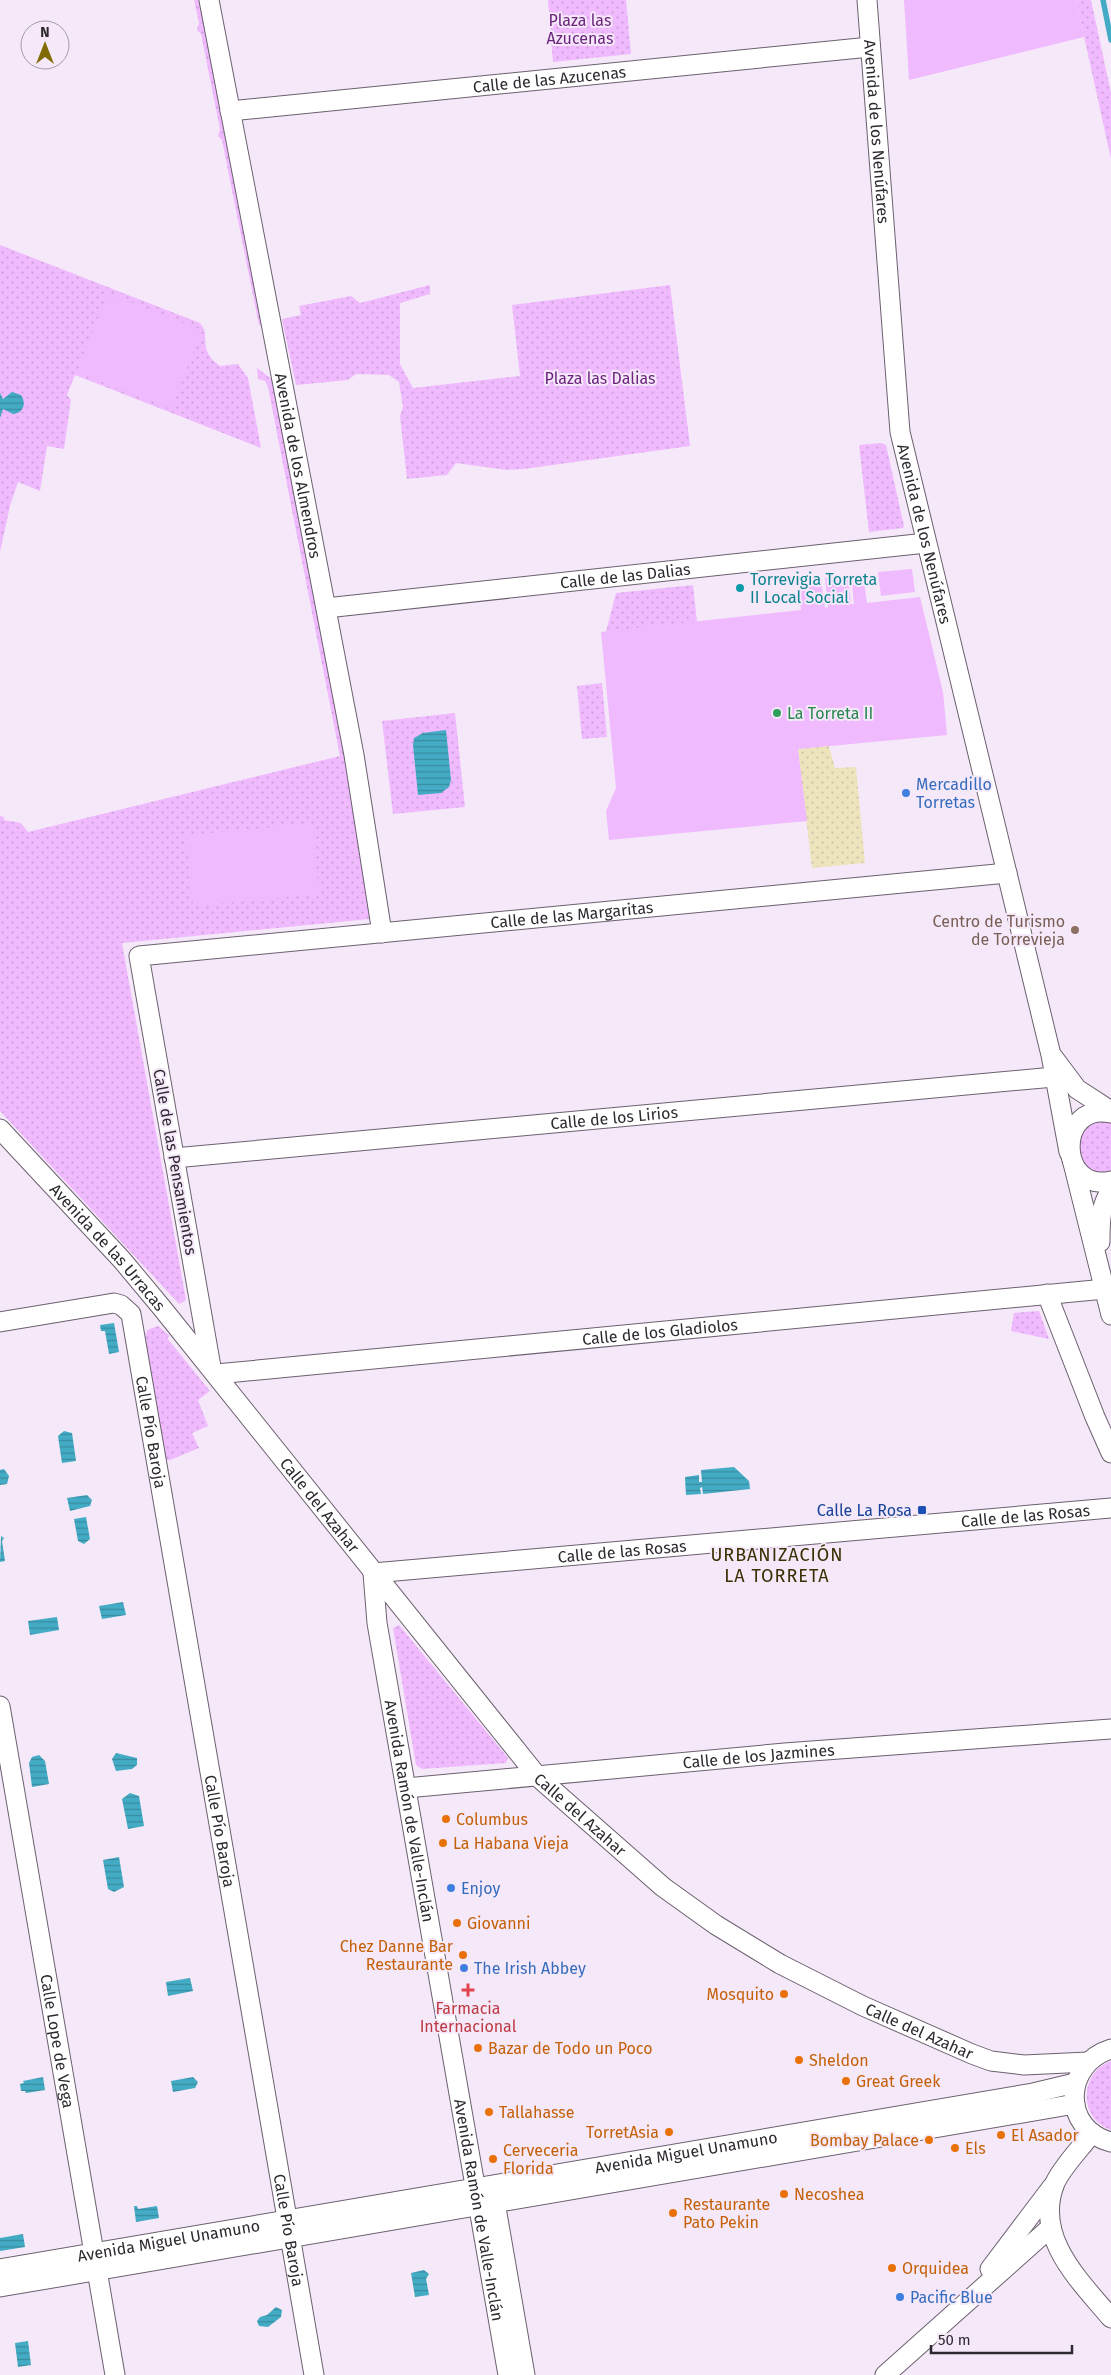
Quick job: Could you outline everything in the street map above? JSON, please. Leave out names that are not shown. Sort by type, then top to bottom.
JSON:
[{"type":"street","name":"Avenida de los Almendros","points":[[209,0],[354,755],[382,932]]},
{"type":"street","name":"Avenida de los Nenúfares","points":[[867,0],[900,432],[1052,1055],[1054,1077],[1071,1158],[1111,1315]]},
{"type":"street","name":"Calle de las Azucenas","points":[[230,111],[870,47]]},
{"type":"street","name":"Calle de las Dalias","points":[[326,608],[926,543]]},
{"type":"street","name":"Calle de las Margaritas","points":[[139,956],[1007,873]]},
{"type":"street","name":"Calle de las Pensamientos","points":[[139,956],[213,1371]]},
{"type":"street","name":"Avenida de los Nenúfares","points":[[1052,1055],[1077,1090],[1111,1112]]},
{"type":"street","name":"Calle de los Lirios","points":[[174,1158],[1054,1077]]},
{"type":"street","points":[[1111,1112],[1098,1112],[1087,1116],[1079,1122],[1072,1131],[1071,1158],[1079,1172],[1088,1178],[1097,1181],[1111,1181]]},
{"type":"street","name":"Avenida de las Urracas","points":[[0,1129],[122,1260],[213,1371]]},
{"type":"street","name":"Avenida de los Nenúfares","points":[[1098,1260],[1100,1216],[1103,1204],[1111,1190]]},
{"type":"street","name":"Calle de los Gladiolos","points":[[213,1371],[1105,1289]]},
{"type":"street","points":[[1047,1294],[1111,1453]]},
{"type":"street","points":[[0,1322],[114,1303],[127,1309],[132,1321],[162,1308]]},
{"type":"street","name":"Calle Pío Baroja","points":[[132,1321],[314,2375]]},
{"type":"street","name":"Calle del Azahar","points":[[213,1371],[538,1777],[640,1867],[688,1906],[746,1944],[819,1985],[914,2029],[991,2061],[1024,2065],[1088,2062]]},
{"type":"street","name":"Calle de las Rosas","points":[[373,1573],[1111,1508]]},
{"type":"street","name":"Avenida Ramón de Valle-Inclán","points":[[373,1573],[374,1606],[406,1788],[483,2198],[508,2375]]},
{"type":"street","name":"Calle Lope de Vega","points":[[0,1706],[115,2375]]},
{"type":"street","name":"Calle de los Jazmines","points":[[406,1788],[804,1752],[1111,1729]]},
{"type":"street","points":[[1111,2048],[1098,2054],[1088,2062],[1076,2083],[1074,2104],[1084,2125],[1092,2133],[1111,2142]]},
{"type":"street","name":"Avenida Miguel Unamuno","points":[[0,2287],[95,2262],[483,2198],[1033,2093],[1076,2083]]},
{"type":"street","points":[[483,2198],[1074,2104]]},
{"type":"street","points":[[943,2322],[986,2274],[1092,2133]]},
{"type":"street","points":[[1055,2182],[1051,2201],[1051,2227],[1055,2244],[1065,2262],[1111,2318]]},
{"type":"street","name":"Avenida Ramón de Valle-Inclán","points":[[483,2198],[525,2375]]},
{"type":"street","points":[[885,2375],[1051,2227]]},
{"type":"street","name":"Avenida Miguel Unamuno","points":[[0,2269],[95,2262]]},
{"type":"green space","points":[[194,0],[199,0],[263,327],[259,325],[222,140],[218,136],[220,129],[201,34],[197,30],[199,23]]},
{"type":"green space","name":"Plaza las Azucenas","points":[[548,0],[626,0],[631,54],[553,62]]},
{"type":"green space","points":[[904,0],[1076,0],[1084,37],[909,80]]},
{"type":"green space","points":[[1076,0],[1091,0],[1111,93],[1111,159]]},
{"type":"green space","points":[[0,245],[200,323],[205,333],[208,354],[213,360],[220,366],[238,364],[248,378],[261,448],[75,375],[67,395],[71,400],[64,449],[47,446],[40,491],[18,482],[10,506],[0,552]]},
{"type":"green space","name":"Plaza las Dalias","points":[[430,285],[430,294],[400,303],[400,364],[413,388],[520,376],[512,305],[670,285],[690,446],[524,469],[506,470],[456,463],[447,475],[407,479],[400,416],[403,407],[399,382],[389,375],[356,374],[348,380],[296,385],[282,319],[301,315],[299,306],[351,296],[360,303]]},
{"type":"green space","points":[[108,293],[202,330],[171,409],[77,372]]},
{"type":"green space","points":[[257,368],[273,380],[348,764],[346,764],[370,919],[122,943],[186,1300],[179,1304],[0,1111],[0,816],[4,817],[4,820],[21,823],[28,832],[340,756],[268,387],[265,381],[258,379]]},
{"type":"green space","points":[[881,443],[886,445],[904,526],[903,528],[869,532],[859,445]]},
{"type":"green space","points":[[912,569],[915,592],[881,596],[878,572]]},
{"type":"green space","name":"La Torreta II","points":[[863,574],[867,603],[920,597],[943,692],[947,735],[798,749],[807,821],[609,840],[606,811],[616,788],[601,632],[801,610],[798,581],[821,579],[825,608],[828,607],[825,578],[848,576],[851,604],[854,604],[851,575]]},
{"type":"green space","points":[[693,585],[697,622],[606,632],[616,593]]},
{"type":"green space","points":[[602,683],[607,737],[582,739],[577,686]]},
{"type":"green space","points":[[455,713],[465,807],[393,814],[382,721]]},
{"type":"green space","points":[[313,824],[319,894],[193,906],[186,835]]},
{"type":"green space","points":[[1096,1120],[1111,1120],[1111,1174],[1097,1174],[1083,1166],[1076,1144],[1082,1129]]},
{"type":"green space","points":[[1039,1311],[1049,1339],[1011,1331],[1014,1313]]},
{"type":"green space","points":[[158,1326],[170,1336],[167,1338],[210,1391],[198,1400],[208,1426],[192,1433],[199,1448],[170,1460],[166,1460],[145,1339],[147,1330]]},
{"type":"green space","points":[[399,1625],[508,1758],[506,1763],[422,1769],[416,1765],[393,1628]]},
{"type":"green space","points":[[1111,2061],[1111,2130],[1100,2124],[1093,2116],[1088,2106],[1087,2096],[1088,2085],[1093,2075],[1100,2067]]},
{"type":"sand","points":[[829,746],[835,768],[856,767],[865,863],[812,868],[798,749]]},
{"type":"water","points":[[12,392],[21,395],[23,398],[24,405],[22,410],[13,414],[3,409],[0,418],[0,393],[3,399]]},
{"type":"water","points":[[446,730],[451,780],[449,787],[441,793],[418,795],[414,738],[423,733]]},
{"type":"water","points":[[114,1323],[119,1352],[109,1354],[105,1331],[101,1331],[100,1325]]},
{"type":"water","points":[[64,1431],[72,1433],[76,1461],[62,1463],[58,1436]]},
{"type":"water","points":[[734,1467],[749,1481],[750,1489],[703,1494],[702,1487],[700,1488],[701,1494],[686,1495],[685,1477],[699,1475],[699,1482],[702,1482],[701,1470]]},
{"type":"water","points":[[4,1469],[9,1476],[7,1484],[0,1485],[0,1470]]},
{"type":"water","points":[[87,1495],[92,1500],[90,1506],[70,1511],[67,1498]]},
{"type":"water","points":[[86,1517],[90,1539],[84,1544],[78,1541],[74,1519]]},
{"type":"water","points":[[1,1536],[4,1538],[2,1541],[5,1561],[0,1562]]},
{"type":"water","points":[[123,1602],[126,1615],[102,1619],[99,1606]]},
{"type":"water","points":[[57,1617],[59,1630],[30,1635],[28,1621]]},
{"type":"water","points":[[116,1753],[137,1758],[137,1765],[132,1769],[116,1771],[112,1759]]},
{"type":"water","points":[[39,1755],[45,1761],[49,1784],[32,1787],[29,1763],[32,1757]]},
{"type":"water","points":[[130,1793],[139,1796],[144,1826],[128,1829],[122,1799]]},
{"type":"water","points":[[119,1857],[124,1887],[114,1892],[108,1889],[103,1860]]},
{"type":"water","points":[[190,1978],[193,1991],[168,1996],[166,1982]]},
{"type":"water","points":[[43,2077],[45,2090],[26,2093],[21,2091],[20,2084],[24,2083],[23,2081]]},
{"type":"water","points":[[193,2077],[198,2082],[195,2088],[173,2092],[171,2081]]},
{"type":"water","points":[[134,2206],[137,2206],[138,2209],[157,2206],[159,2218],[136,2222]]},
{"type":"water","points":[[23,2234],[25,2247],[0,2251],[0,2238]]},
{"type":"water","points":[[424,2270],[429,2274],[426,2279],[429,2295],[415,2297],[411,2273]]},
{"type":"water","points":[[276,2307],[282,2310],[281,2317],[268,2327],[259,2326],[257,2321],[260,2317],[267,2315]]},
{"type":"water","points":[[28,2341],[31,2365],[18,2367],[15,2343]]},
{"type":"waterway","points":[[1103,0],[1111,40]]},
{"type":"place","name":"Torrevigia Torreta II Local Social","points":[[740,588]]},
{"type":"place","name":"La Torreta II","points":[[777,713]]},
{"type":"place","name":"Mercadillo Torretas","points":[[906,793]]},
{"type":"place","name":"Centro de Turismo de Torrevieja","points":[[1075,930]]},
{"type":"place","name":"Calle La Rosa","points":[[922,1510]]},
{"type":"place","name":"Columbus","points":[[446,1819]]},
{"type":"place","name":"La Habana Vieja","points":[[443,1843]]},
{"type":"place","name":"Enjoy","points":[[451,1888]]},
{"type":"place","name":"Giovanni","points":[[457,1923]]},
{"type":"place","name":"Chez Danne Bar Restaurante","points":[[463,1955]]},
{"type":"place","name":"The Irish Abbey","points":[[464,1968]]},
{"type":"place","name":"Farmacia Internacional","points":[[468,1990]]},
{"type":"place","name":"Mosquito","points":[[784,1994]]},
{"type":"place","name":"Bazar de Todo un Poco","points":[[478,2048]]},
{"type":"place","name":"Sheldon","points":[[799,2060]]},
{"type":"place","name":"Great Greek","points":[[846,2081]]},
{"type":"place","name":"Tallahasse","points":[[489,2112]]},
{"type":"place","name":"TorretAsia","points":[[669,2132]]},
{"type":"place","name":"El Asador","points":[[1001,2135]]},
{"type":"place","name":"Bombay Palace","points":[[929,2140]]},
{"type":"place","name":"Els","points":[[955,2148]]},
{"type":"place","name":"Cerveceria Florida","points":[[493,2159]]},
{"type":"place","name":"Necoshea","points":[[784,2194]]},
{"type":"place","name":"Restaurante Pato Pekin","points":[[673,2213]]},
{"type":"place","name":"Orquidea","points":[[892,2268]]},
{"type":"place","name":"Pacific Blue","points":[[900,2297]]},
{"type":"district","name":"URBANIZACIÓN LA TORRETA","points":[[777,1565]]}]
